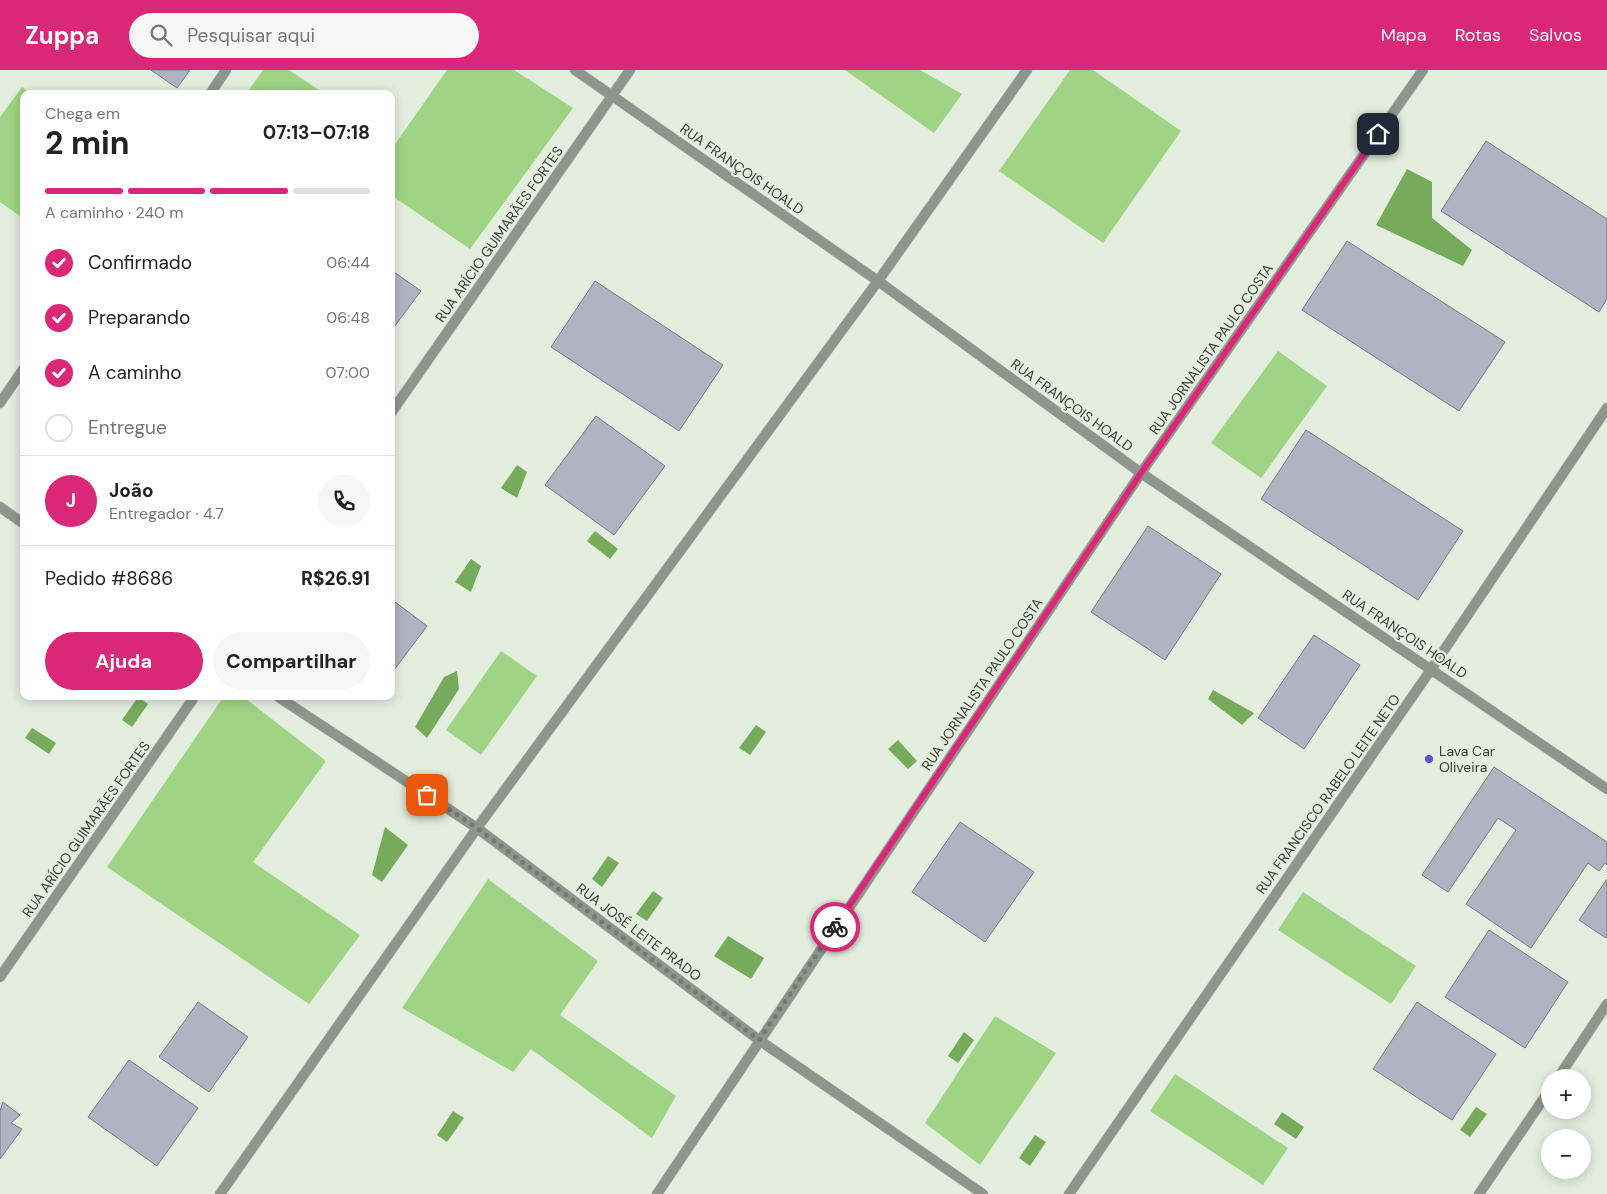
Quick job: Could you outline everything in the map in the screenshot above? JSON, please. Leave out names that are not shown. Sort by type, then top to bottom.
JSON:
[{"type":"street","points":[[213,90],[226,70]]},
{"type":"street","name":"RUA FRANÇOIS HOALD","points":[[575,70],[878,281],[1141,473],[1432,668],[1607,789]]},
{"type":"street","name":"RUA ARÍCIO GUIMARÃES FORTES","points":[[395,407],[630,70]]},
{"type":"street","points":[[220,1194],[477,828],[878,281],[1027,70]]},
{"type":"street","name":"RUA JORNALISTA PAULO COSTA","points":[[657,1194],[1141,473],[1423,70]]},
{"type":"street","points":[[0,403],[20,374]]},
{"type":"street","name":"RUA FRANCISCO RABELO LEITE NETO","points":[[1069,1194],[1432,668],[1607,408]]},
{"type":"street","points":[[0,507],[20,521]]},
{"type":"street","name":"RUA ARÍCIO GUIMARÃES FORTES","points":[[0,977],[192,700]]},
{"type":"street","name":"RUA JOSÉ LEITE PRADO","points":[[282,700],[477,828],[759,1040],[983,1194]]},
{"type":"street","points":[[1564,1069],[1607,1004]]},
{"type":"street","points":[[1480,1194],[1541,1102]]},
{"type":"shaded area","points":[[263,70],[289,70],[319,90],[249,90]]},
{"type":"shaded area","points":[[447,70],[514,70],[573,108],[470,249],[395,198],[395,144]]},
{"type":"shaded area","points":[[845,70],[920,70],[962,94],[934,133]]},
{"type":"shaded area","points":[[1070,70],[1093,70],[1181,131],[1103,243],[999,171]]},
{"type":"shaded area","points":[[22,87],[26,90],[20,90],[20,216],[0,202],[0,117]]},
{"type":"shaded area","points":[[1407,169],[1432,182],[1432,218],[1472,250],[1463,266],[1376,225]]},
{"type":"shaded area","points":[[1278,351],[1327,386],[1261,478],[1211,443]]},
{"type":"shaded area","points":[[517,465],[527,472],[517,498],[501,488]]},
{"type":"shaded area","points":[[595,531],[618,549],[610,559],[587,541]]},
{"type":"shaded area","points":[[471,559],[481,566],[471,592],[455,582]]},
{"type":"shaded area","points":[[501,651],[537,676],[481,755],[446,730]]},
{"type":"shaded area","points":[[457,671],[459,689],[427,738],[415,727],[444,677]]},
{"type":"shaded area","points":[[1213,690],[1254,713],[1242,725],[1208,699]]},
{"type":"shaded area","points":[[136,700],[142,700],[148,704],[132,727],[122,720]]},
{"type":"shaded area","points":[[221,700],[247,700],[326,761],[253,862],[360,935],[309,1004],[107,867]]},
{"type":"shaded area","points":[[756,725],[766,732],[750,755],[739,748]]},
{"type":"shaded area","points":[[32,728],[56,743],[49,754],[25,738]]},
{"type":"shaded area","points":[[898,740],[917,761],[908,769],[888,749]]},
{"type":"shaded area","points":[[385,827],[408,845],[382,882],[372,875]]},
{"type":"shaded area","points":[[608,856],[619,863],[602,887],[592,879]]},
{"type":"shaded area","points":[[488,879],[598,961],[560,1015],[676,1096],[652,1138],[531,1049],[513,1072],[402,1008]]},
{"type":"shaded area","points":[[653,891],[663,898],[647,921],[636,914]]},
{"type":"shaded area","points":[[1303,892],[1416,966],[1391,1004],[1278,930]]},
{"type":"shaded area","points":[[728,936],[764,958],[751,979],[714,956]]},
{"type":"shaded area","points":[[995,1016],[1056,1053],[980,1165],[925,1123]]},
{"type":"shaded area","points":[[964,1032],[974,1040],[958,1063],[948,1056]]},
{"type":"shaded area","points":[[1175,1074],[1288,1148],[1263,1185],[1150,1111]]},
{"type":"shaded area","points":[[1476,1107],[1487,1114],[1470,1137],[1460,1130]]},
{"type":"shaded area","points":[[453,1111],[464,1118],[447,1142],[437,1135]]},
{"type":"shaded area","points":[[1282,1112],[1304,1127],[1296,1139],[1274,1124]]},
{"type":"shaded area","points":[[1035,1135],[1046,1142],[1030,1166],[1019,1158]]},
{"type":"building","points":[[151,70],[190,70],[177,88]]},
{"type":"building","points":[[1486,141],[1607,219],[1607,299],[1599,312],[1441,211]]},
{"type":"building","points":[[1347,241],[1505,342],[1459,411],[1302,310]]},
{"type":"building","points":[[395,273],[421,291],[395,326]]},
{"type":"building","points":[[595,281],[723,365],[679,431],[551,347]]},
{"type":"building","points":[[596,416],[665,466],[614,535],[545,485]]},
{"type":"building","points":[[1306,430],[1463,531],[1418,600],[1261,499]]},
{"type":"building","points":[[1148,526],[1221,574],[1165,660],[1091,612]]},
{"type":"building","points":[[395,602],[427,626],[395,669]]},
{"type":"building","points":[[1314,635],[1360,665],[1304,749],[1258,718]]},
{"type":"building","points":[[1494,767],[1607,842],[1607,865],[1605,863],[1599,871],[1588,863],[1531,948],[1466,904],[1516,830],[1498,818],[1448,892],[1422,875]]},
{"type":"building","points":[[960,822],[1034,872],[985,942],[912,892]]},
{"type":"building","points":[[1607,879],[1607,936],[1606,938],[1579,920]]},
{"type":"building","points":[[1489,930],[1568,982],[1525,1048],[1445,997]]},
{"type":"building","points":[[198,1002],[248,1037],[209,1092],[159,1057]]},
{"type":"building","points":[[1417,1002],[1496,1054],[1452,1120],[1373,1069]]},
{"type":"building","points":[[129,1060],[198,1108],[157,1166],[88,1117]]},
{"type":"building","points":[[3,1102],[20,1115],[11,1123],[22,1129],[0,1159],[0,1111]]},
{"type":"way so far","points":[[427,795],[477,828],[759,1040],[835,927]]},
{"type":"place","name":"Lava Car Oliveira","points":[[1429,759]]},
{"type":"route","points":[[835,927],[1141,473],[1378,134]]}]
